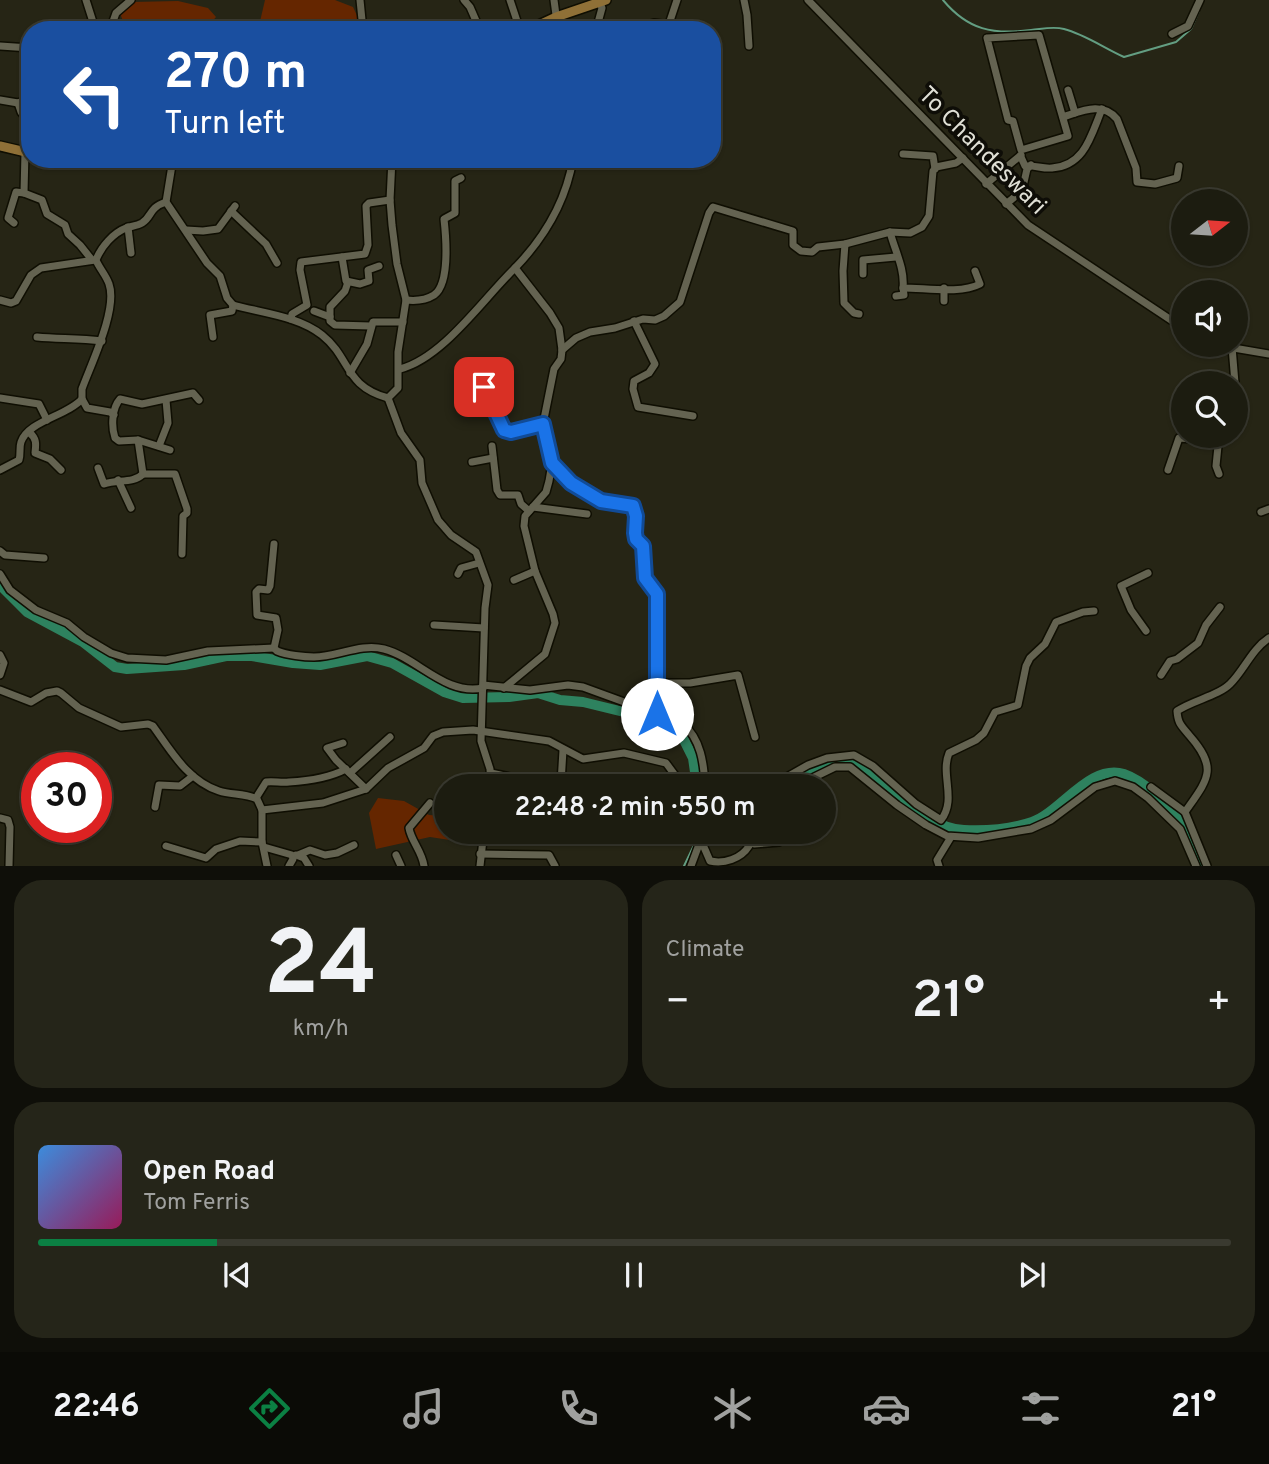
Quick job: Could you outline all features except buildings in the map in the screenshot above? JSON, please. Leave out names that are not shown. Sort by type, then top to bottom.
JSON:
[{"type":"main road","points":[[547,21],[602,1]]},
{"type":"main road","points":[[0,146],[21,151]]},
{"type":"street","points":[[86,0],[93,21]]},
{"type":"street","points":[[113,21],[116,13],[131,0]]},
{"type":"street","points":[[360,0],[362,21]]},
{"type":"street","points":[[464,0],[476,21]]},
{"type":"street","points":[[510,0],[517,21]]},
{"type":"street","points":[[554,0],[557,21]]},
{"type":"street","points":[[670,21],[677,0]]},
{"type":"street","points":[[744,0],[749,46]]},
{"type":"street","name":"To Chandeswari","points":[[808,0],[1028,225],[1171,320]]},
{"type":"street","points":[[1172,34],[1188,26],[1200,0]]},
{"type":"street","points":[[598,21],[602,1]]},
{"type":"street","points":[[986,184],[1021,154],[1068,135],[1039,35],[987,38],[1008,120],[1013,121],[1021,154],[1025,166],[1050,169],[1065,166],[1080,158],[1102,109]]},
{"type":"street","points":[[0,46],[21,47]]},
{"type":"street","points":[[1068,90],[1075,113]]},
{"type":"street","points":[[0,100],[21,102]]},
{"type":"street","points":[[18,103],[21,112]]},
{"type":"street","points":[[1063,117],[1096,107],[1111,112],[1117,119],[1136,168],[1137,182],[1155,184],[1177,178],[1179,166]]},
{"type":"street","points":[[562,350],[583,335],[643,318],[654,320],[664,316],[680,302],[713,207],[793,231],[793,245],[801,251],[812,252],[818,247],[845,244],[890,232],[910,233],[922,227],[929,216],[935,169],[933,156],[903,154]]},
{"type":"street","points":[[935,169],[963,158]]},
{"type":"street","points":[[1006,204],[1022,191],[1027,169],[1031,165]]},
{"type":"street","points":[[24,193],[26,168]]},
{"type":"street","points":[[172,168],[166,202],[207,263],[220,276],[233,305],[291,319],[322,335],[363,388],[388,398],[401,433],[420,460],[423,486],[438,520],[451,535],[475,549],[488,585],[480,731],[491,773],[496,774]]},
{"type":"street","points":[[388,398],[398,388],[398,362],[406,300],[397,264],[390,200],[392,168]]},
{"type":"street","points":[[400,369],[413,366],[424,359],[489,298],[515,268],[544,233],[570,179],[572,168]]},
{"type":"street","points":[[406,300],[428,298],[436,294],[440,287],[447,263],[444,219],[455,213],[455,181],[461,178]]},
{"type":"street","points":[[14,223],[8,218],[13,194],[24,193],[42,200],[47,214],[65,225],[68,234],[94,260],[111,287],[102,341],[82,389],[82,399],[87,408],[114,415]]},
{"type":"street","points":[[291,319],[292,314],[306,305],[299,266],[301,262],[366,254],[366,206],[369,202],[390,200]]},
{"type":"street","points":[[0,300],[11,303],[16,301],[31,275],[43,267],[94,260],[103,246],[115,235],[128,227],[141,224],[153,208],[166,202]]},
{"type":"street","points":[[186,230],[215,230],[233,208],[266,244],[277,263]]},
{"type":"street","points":[[128,227],[131,253]]},
{"type":"street","points":[[890,232],[901,263],[904,288],[904,295],[896,296]]},
{"type":"street","points":[[845,244],[844,303],[853,313],[859,314]]},
{"type":"street","points":[[342,257],[348,282],[345,291],[330,307],[330,317],[335,325],[371,326]]},
{"type":"street","points":[[863,274],[863,260],[897,257]]},
{"type":"street","points":[[348,282],[360,284],[369,281],[368,270],[379,266]]},
{"type":"street","points":[[504,688],[545,654],[555,623],[535,571],[524,526],[525,516],[545,492],[552,463],[543,424],[554,369],[561,359],[562,350],[559,328],[515,268]]},
{"type":"street","points":[[904,288],[965,289],[980,285],[975,271]]},
{"type":"street","points":[[944,288],[944,300]]},
{"type":"street","points":[[213,337],[210,315],[232,310],[233,305]]},
{"type":"street","points":[[314,311],[330,317]]},
{"type":"street","points":[[349,373],[367,344],[373,322],[403,321]]},
{"type":"street","points":[[634,321],[655,364],[649,373],[634,381],[633,389],[638,407],[694,416]]},
{"type":"street","points":[[37,337],[102,341]]},
{"type":"street","points":[[1248,350],[1269,354]]},
{"type":"street","points":[[468,390],[484,387],[507,432],[543,424]]},
{"type":"street","points":[[170,450],[138,440],[119,441],[115,438],[114,415],[117,402],[120,399],[142,404],[193,393],[200,400]]},
{"type":"street","points":[[0,398],[39,404],[47,420]]},
{"type":"street","points":[[1,468],[19,460],[21,441],[29,432],[41,422],[56,418],[82,399]]},
{"type":"street","points":[[159,446],[167,423],[166,400]]},
{"type":"street","points":[[29,432],[37,443],[35,453],[50,459],[61,470]]},
{"type":"street","points":[[138,440],[143,474]]},
{"type":"street","points":[[492,446],[497,490],[500,495],[518,495],[521,505],[531,509],[587,514]]},
{"type":"street","points":[[1168,470],[1176,448]]},
{"type":"street","points":[[1217,448],[1216,466],[1219,474]]},
{"type":"street","points":[[472,462],[493,458]]},
{"type":"street","points":[[552,463],[580,489],[601,501],[628,504],[635,510],[635,533],[636,539],[643,546],[645,578],[657,594],[657,714]]},
{"type":"street","points":[[98,468],[104,484],[137,479],[143,474],[175,474],[187,509],[183,516],[182,554]]},
{"type":"street","points":[[118,480],[131,508]]},
{"type":"street","points":[[274,544],[270,586],[268,590],[258,590],[255,608],[257,615],[276,618],[278,630],[275,648]]},
{"type":"street","points":[[0,551],[5,555],[44,558]]},
{"type":"street","points":[[458,574],[461,568],[479,563]]},
{"type":"street","points":[[514,580],[535,571]]},
{"type":"street","points":[[0,573],[10,590],[36,610],[67,623],[111,653],[127,658],[166,660],[208,651],[275,648],[281,653],[313,657],[354,649],[382,649],[399,655],[449,684],[474,690],[530,690],[568,685],[583,687],[682,723],[697,743],[704,774]]},
{"type":"street","points":[[1146,631],[1130,610],[1121,586],[1148,573]]},
{"type":"street","points":[[1161,675],[1170,661],[1177,659],[1198,643],[1206,625],[1220,607]]},
{"type":"street","points":[[938,825],[949,803],[945,778],[950,753],[984,733],[995,712],[1018,705],[1026,666],[1030,658],[1045,644],[1056,622],[1094,611]]},
{"type":"street","points":[[434,625],[484,628]]},
{"type":"street","points":[[1185,812],[1208,776],[1208,768],[1196,744],[1178,723],[1177,711],[1189,702],[1229,685],[1259,645],[1269,638]]},
{"type":"street","points":[[0,655],[4,663],[0,676]]},
{"type":"street","points":[[657,683],[691,683],[736,674],[755,737]]},
{"type":"street","points":[[0,690],[31,702],[46,693],[57,691],[79,708],[121,727],[148,724],[153,726],[192,776],[220,792],[256,798]]},
{"type":"street","points":[[262,810],[323,803],[366,789],[388,768],[424,748],[438,734],[452,731],[480,731],[549,741],[583,759],[624,753],[666,763],[674,774]]},
{"type":"street","points":[[256,798],[266,782],[285,783],[348,771],[390,737]]},
{"type":"street","points":[[343,743],[327,748],[366,789]]},
{"type":"street","points":[[562,774],[564,750]]},
{"type":"street","points":[[792,774],[827,758],[853,755],[873,766],[951,837],[978,838],[1031,830],[1051,820],[1095,787],[1115,781],[1133,787],[1148,798],[1180,830],[1195,866]]},
{"type":"street","points":[[821,774],[835,767],[850,767],[926,825],[938,825]]},
{"type":"street","points":[[155,807],[159,785],[180,786],[192,776]]},
{"type":"street","points":[[1151,787],[1185,812],[1207,866]]},
{"type":"street","points":[[256,798],[262,810],[263,845],[267,866]]},
{"type":"street","points":[[424,866],[422,855],[409,833],[409,828],[430,803]]},
{"type":"street","points":[[0,818],[8,820],[10,827],[9,866]]},
{"type":"street","points":[[939,866],[937,860],[951,837]]},
{"type":"street","points":[[166,846],[206,858],[219,847],[240,841],[295,855],[309,866]]},
{"type":"street","points":[[480,866],[482,844]]},
{"type":"street","points":[[691,866],[697,844]]},
{"type":"street","points":[[703,844],[710,861],[731,863],[746,851],[748,844]]},
{"type":"street","points":[[289,866],[295,855],[310,850],[325,855],[354,845]]},
{"type":"street","points":[[480,854],[548,855],[555,866]]},
{"type":"street","points":[[396,855],[401,866]]},
{"type":"shaded area","points":[[265,0],[335,0],[353,7],[360,21],[260,21]]},
{"type":"shaded area","points":[[178,1],[208,8],[216,17],[212,21],[123,21],[120,13],[132,2]]},
{"type":"shaded area","points":[[378,798],[404,801],[434,815],[434,838],[376,849],[369,813]]},
{"type":"waterway","points":[[943,0],[962,18],[982,28],[1005,32],[1060,28],[1079,34],[1124,57],[1176,42],[1191,29],[1199,11]]},
{"type":"waterway","points":[[0,585],[27,612],[83,642],[115,667],[127,669],[184,665],[226,656],[252,656],[320,665],[367,656],[392,663],[444,692],[463,698],[538,693],[672,726],[682,736],[693,758],[695,774]]},
{"type":"waterway","points":[[810,774],[828,765],[851,765],[882,781],[929,818],[964,830],[1007,828],[1032,822],[1043,817],[1099,775],[1111,772],[1124,774],[1147,787],[1176,815],[1187,832],[1201,866]]},
{"type":"waterway","points":[[684,866],[695,844]]},
{"type":"route","points":[[484,387],[504,430],[511,432],[543,424],[552,463],[571,483],[601,501],[633,506],[636,539],[643,546],[645,578],[657,594],[657,714]]}]
